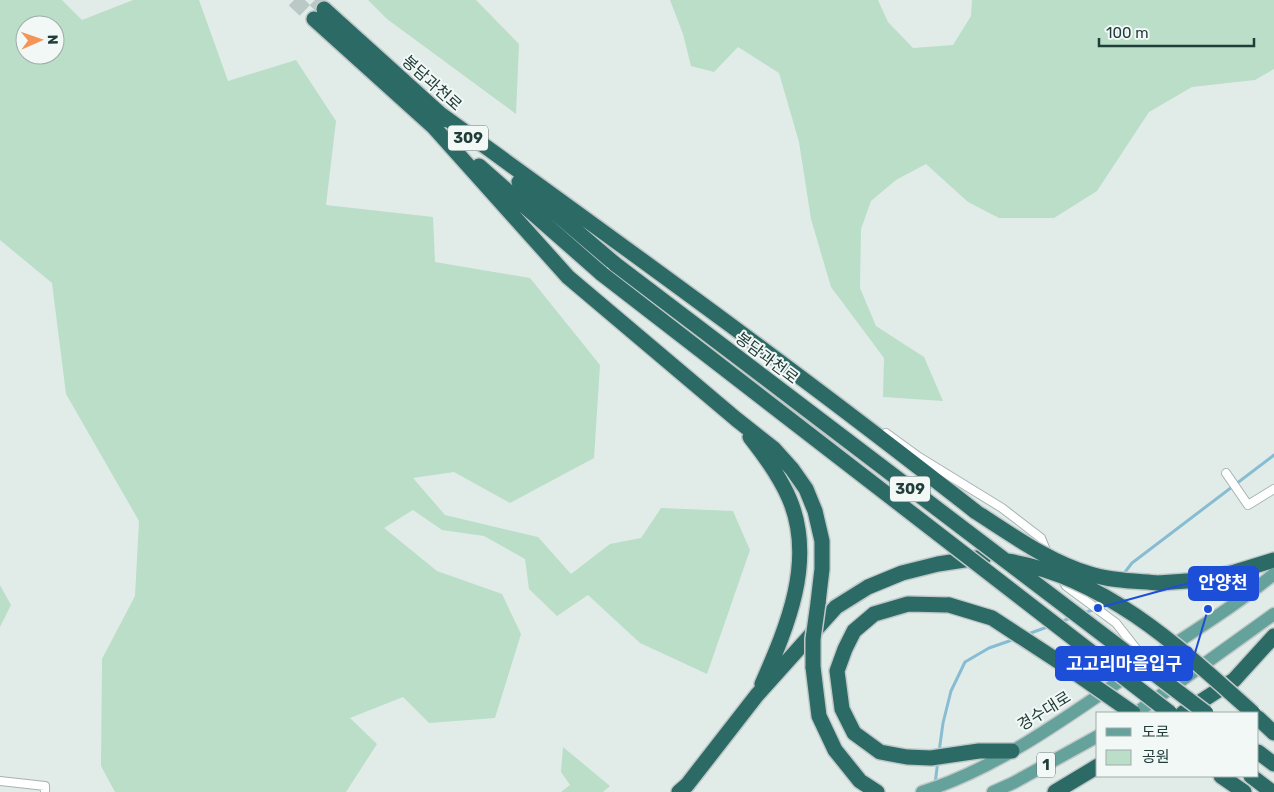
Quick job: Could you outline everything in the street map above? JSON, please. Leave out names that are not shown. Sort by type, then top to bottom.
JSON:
[{"type":"highway","name":"봉담과천로","points":[[319,14],[602,274],[1169,712]]},
{"type":"highway","name":"봉담과천로","points":[[435,119],[615,264],[1205,712]]},
{"type":"highway","points":[[435,119],[641,259],[861,423],[976,512],[1057,560],[1090,574],[1158,583],[1201,580],[1274,560]]},
{"type":"highway","points":[[435,119],[568,278],[774,449],[792,469],[806,489],[815,511],[822,541],[822,570],[813,638],[813,667],[819,716],[835,750],[860,781],[877,792]]},
{"type":"highway","points":[[736,419],[773,467],[790,499],[797,526],[800,552],[798,581],[792,610],[757,695]]},
{"type":"highway","points":[[679,792],[687,785],[757,695],[836,607],[868,587],[902,573],[938,564],[984,557],[1026,564],[1068,578],[1118,603],[1192,658],[1252,712]]},
{"type":"highway","points":[[1012,751],[979,751],[931,758],[907,757],[880,752],[854,733],[842,709],[837,671],[844,649],[854,631],[874,614],[908,604],[949,605],[992,618],[1133,712]]},
{"type":"highway","points":[[1185,712],[1234,680],[1274,636]]},
{"type":"highway","points":[[1259,753],[1274,764]]},
{"type":"highway","points":[[1055,792],[1096,767]]},
{"type":"highway","points":[[1222,777],[1244,792]]},
{"type":"highway","points":[[1252,777],[1272,792]]},
{"type":"main road","name":"경수대로","points":[[925,791],[952,782],[1012,751],[1248,596],[1274,574]]},
{"type":"main road","name":"1","points":[[1248,596],[1274,582]]},
{"type":"main road","points":[[1135,712],[1273,614]]},
{"type":"main road","name":"1","points":[[993,792],[1096,737]]},
{"type":"street","points":[[707,305],[750,332],[919,457],[1022,522],[1041,538],[1051,563],[1066,586],[1116,623],[1147,662]]},
{"type":"street","points":[[1226,473],[1248,505],[1274,489]]},
{"type":"street","points":[[0,781],[46,786],[45,792]]},
{"type":"green space","points":[[0,0],[62,0],[82,20],[133,0],[199,0],[228,81],[296,60],[336,121],[326,205],[433,217],[435,262],[530,278],[600,365],[594,458],[510,503],[454,472],[413,478],[445,515],[538,537],[571,574],[610,544],[641,538],[661,508],[733,511],[750,550],[707,674],[640,643],[588,595],[557,616],[529,589],[525,559],[484,536],[442,530],[413,510],[384,528],[437,571],[502,594],[521,634],[495,718],[429,723],[403,697],[350,718],[377,744],[346,792],[115,792],[101,766],[102,659],[135,596],[139,521],[66,394],[52,283],[0,240]]},
{"type":"green space","points":[[368,0],[476,0],[519,44],[516,114],[387,19]]},
{"type":"green space","points":[[670,0],[878,0],[888,22],[913,48],[953,45],[971,16],[972,0],[1274,0],[1274,69],[1255,80],[1192,87],[1149,112],[1097,191],[1054,218],[999,218],[968,202],[926,164],[896,180],[871,201],[861,229],[860,288],[876,326],[924,357],[943,401],[883,397],[884,358],[831,287],[811,219],[799,142],[779,73],[738,47],[714,72],[691,66],[683,34]]},
{"type":"green space","points":[[0,585],[11,605],[0,627]]},
{"type":"green space","points":[[563,747],[610,786],[603,792],[561,792],[570,785],[561,772]]},
{"type":"waterway","points":[[1122,576],[1132,563],[1274,455]]},
{"type":"waterway","points":[[1084,613],[1098,608],[1103,601]]},
{"type":"waterway","points":[[1060,622],[1073,617]]},
{"type":"waterway","points":[[1028,634],[1050,626]]},
{"type":"waterway","points":[[939,752],[943,723],[951,691],[965,662],[989,648],[1015,639]]},
{"type":"waterway","points":[[935,784],[938,760]]},
{"type":"tunnel","points":[[294,0],[314,19]]},
{"type":"tunnel","points":[[315,0],[324,9]]},
{"type":"place","name":"안양천","points":[[1098,608]]},
{"type":"place","name":"고고리마을입구","points":[[1208,609]]}]
